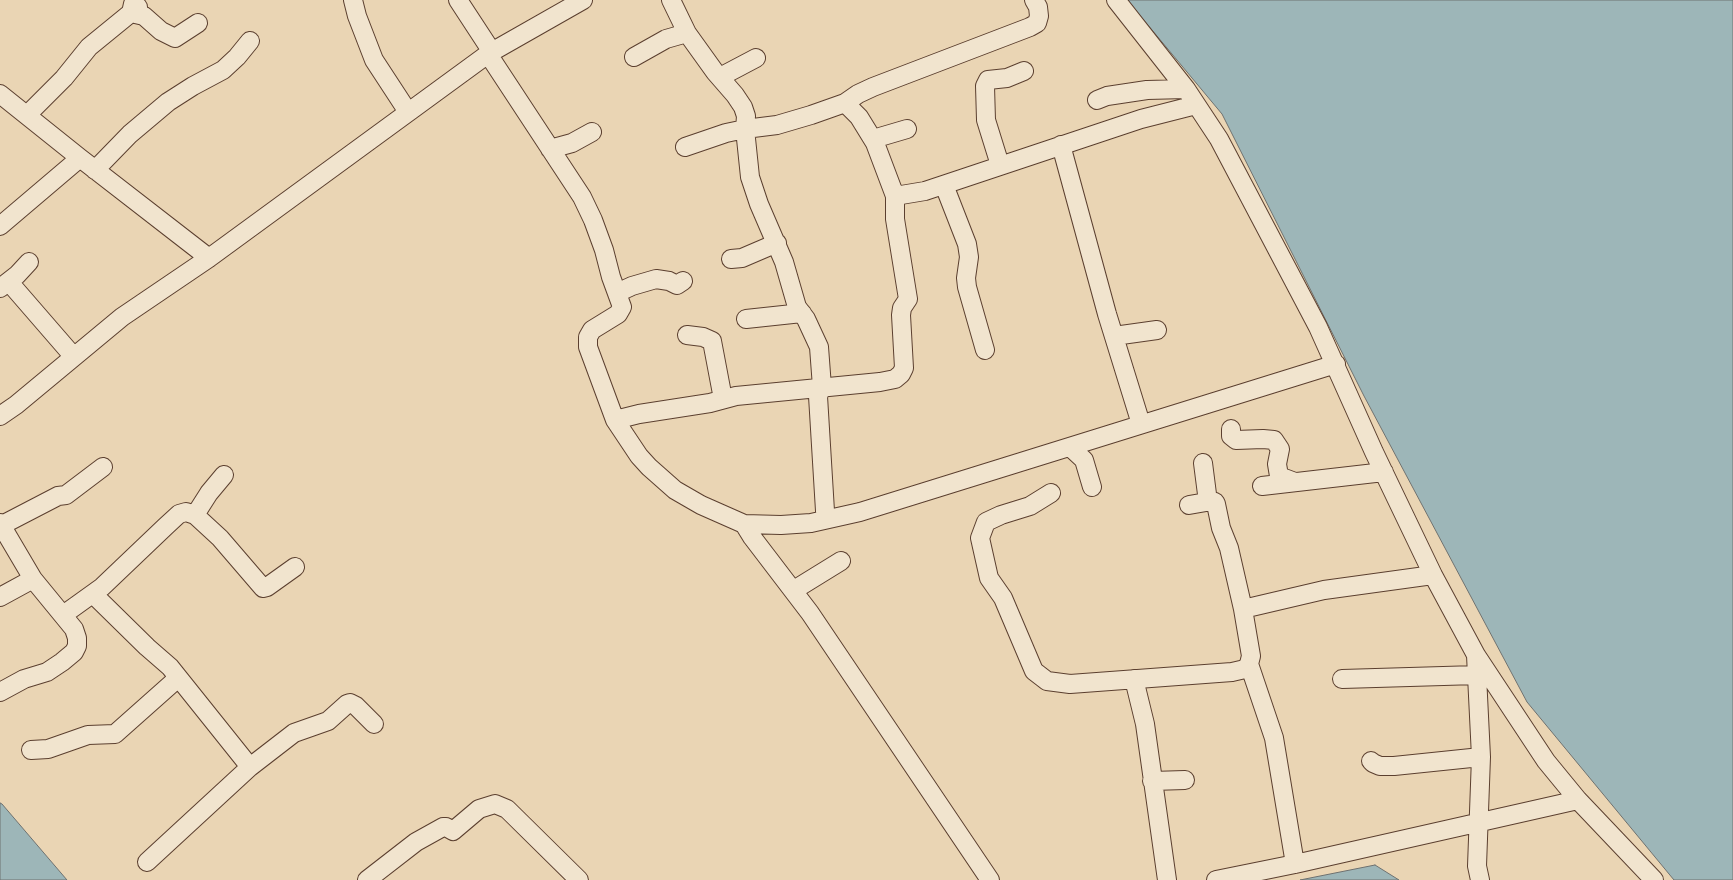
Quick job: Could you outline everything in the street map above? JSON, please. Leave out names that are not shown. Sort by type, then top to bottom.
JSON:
[{"type":"street","points":[[353,0],[357,16],[374,60],[408,112]]},
{"type":"street","points":[[458,0],[550,149],[582,197],[593,220],[622,307],[621,311],[612,319],[592,330],[588,337],[588,347],[615,420],[639,456],[654,472],[676,490],[701,505],[744,524],[781,526],[812,522],[860,512],[1336,364]]},
{"type":"street","points":[[0,416],[16,405],[122,317],[208,258],[490,53],[583,0]]},
{"type":"street","points":[[671,0],[687,33],[743,107],[746,116],[745,129],[752,186],[768,228],[787,269],[795,303],[808,322],[819,347],[822,387],[818,396],[824,497],[827,519]]},
{"type":"street","points":[[685,147],[726,133],[800,120],[844,103],[858,94],[874,87],[1030,27],[1037,23],[1039,16],[1038,7],[1034,0]]},
{"type":"street","points":[[1116,0],[1186,89],[1219,139],[1336,364],[1384,472],[1433,575],[1476,656],[1546,760],[1578,800],[1654,880]]},
{"type":"street","points":[[27,115],[64,78],[89,47],[134,7],[161,30],[175,38],[198,23]]},
{"type":"street","points":[[634,57],[666,39],[687,33]]},
{"type":"street","points":[[95,170],[130,134],[168,102],[227,67],[238,57],[250,41]]},
{"type":"street","points":[[720,76],[756,58]]},
{"type":"street","points":[[1000,165],[986,120],[985,86],[988,80],[1007,78],[1024,71]]},
{"type":"street","points":[[1097,100],[1107,96],[1147,90],[1186,89]]},
{"type":"street","points":[[0,94],[208,258]]},
{"type":"street","points":[[615,420],[639,414],[710,403],[736,396],[887,381],[894,379],[903,371],[901,315],[902,308],[908,299],[895,219],[895,196],[873,139],[859,118],[844,103]]},
{"type":"street","points":[[895,196],[925,191],[1141,119],[1196,105]]},
{"type":"street","points":[[873,139],[906,129]]},
{"type":"street","points":[[550,149],[572,143],[592,132]]},
{"type":"street","points":[[1061,145],[1114,336],[1141,424]]},
{"type":"street","points":[[0,226],[80,158]]},
{"type":"street","points":[[944,185],[967,244],[967,287],[985,350]]},
{"type":"street","points":[[731,259],[742,258],[776,243]]},
{"type":"street","points":[[29,262],[4,285],[74,357]]},
{"type":"street","points":[[617,293],[632,286],[656,280],[669,281],[677,285],[683,281]]},
{"type":"street","points":[[746,319],[802,313]]},
{"type":"street","points":[[1114,336],[1157,330]]},
{"type":"street","points":[[687,335],[702,337],[712,341],[723,399]]},
{"type":"street","points":[[1231,429],[1232,436],[1236,440],[1263,438],[1274,440],[1280,449],[1276,464],[1279,476],[1294,482]]},
{"type":"street","points":[[1070,447],[1084,460],[1092,488]]},
{"type":"street","points":[[1203,463],[1208,502]]},
{"type":"street","points":[[0,692],[24,680],[52,669],[74,652],[77,646],[77,636],[74,629],[7,550],[1,524],[58,496],[66,495],[103,467]]},
{"type":"street","points":[[1262,486],[1384,472]]},
{"type":"street","points":[[195,514],[209,493],[224,475]]},
{"type":"street","points":[[1051,493],[1030,506],[1001,515],[986,522],[980,538],[989,578],[1003,598],[1034,671],[1047,681],[1070,684],[1232,672],[1245,669],[1249,664],[1251,656],[1243,609],[1229,548],[1221,528],[1216,504],[1215,502],[1208,502],[1189,505]]},
{"type":"street","points":[[63,615],[93,594],[120,571],[154,536],[177,516],[186,512],[195,514],[220,538],[263,588],[267,588],[295,567]]},
{"type":"street","points":[[744,524],[752,537],[794,590],[990,880]]},
{"type":"street","points":[[794,590],[841,561]]},
{"type":"street","points":[[1243,609],[1324,590],[1433,575]]},
{"type":"street","points":[[0,597],[33,579]]},
{"type":"street","points":[[93,594],[147,647],[167,664],[250,767]]},
{"type":"street","points":[[1476,656],[1481,757],[1477,866],[1480,880]]},
{"type":"street","points":[[1249,664],[1274,738],[1295,864]]},
{"type":"street","points":[[1342,679],[1477,675]]},
{"type":"street","points":[[31,750],[48,749],[88,735],[115,734],[178,678]]},
{"type":"street","points":[[1134,679],[1145,724],[1167,880]]},
{"type":"street","points":[[147,862],[250,767],[294,734],[328,721],[347,704],[356,706],[374,724]]},
{"type":"street","points":[[1371,760],[1373,763],[1380,766],[1394,766],[1481,757]]},
{"type":"street","points":[[1152,781],[1185,780]]},
{"type":"street","points":[[1216,880],[1295,864],[1578,800]]},
{"type":"street","points":[[367,880],[416,842],[442,827],[446,827],[453,831],[479,809],[495,804],[507,809],[579,880]]},
{"type":"water","points":[[1127,0],[1733,0],[1733,880],[1674,880],[1527,702],[1364,396],[1222,114]]},
{"type":"water","points":[[0,803],[2,804],[67,880],[0,880]]},
{"type":"water","points":[[1375,865],[1399,880],[1300,880]]}]
